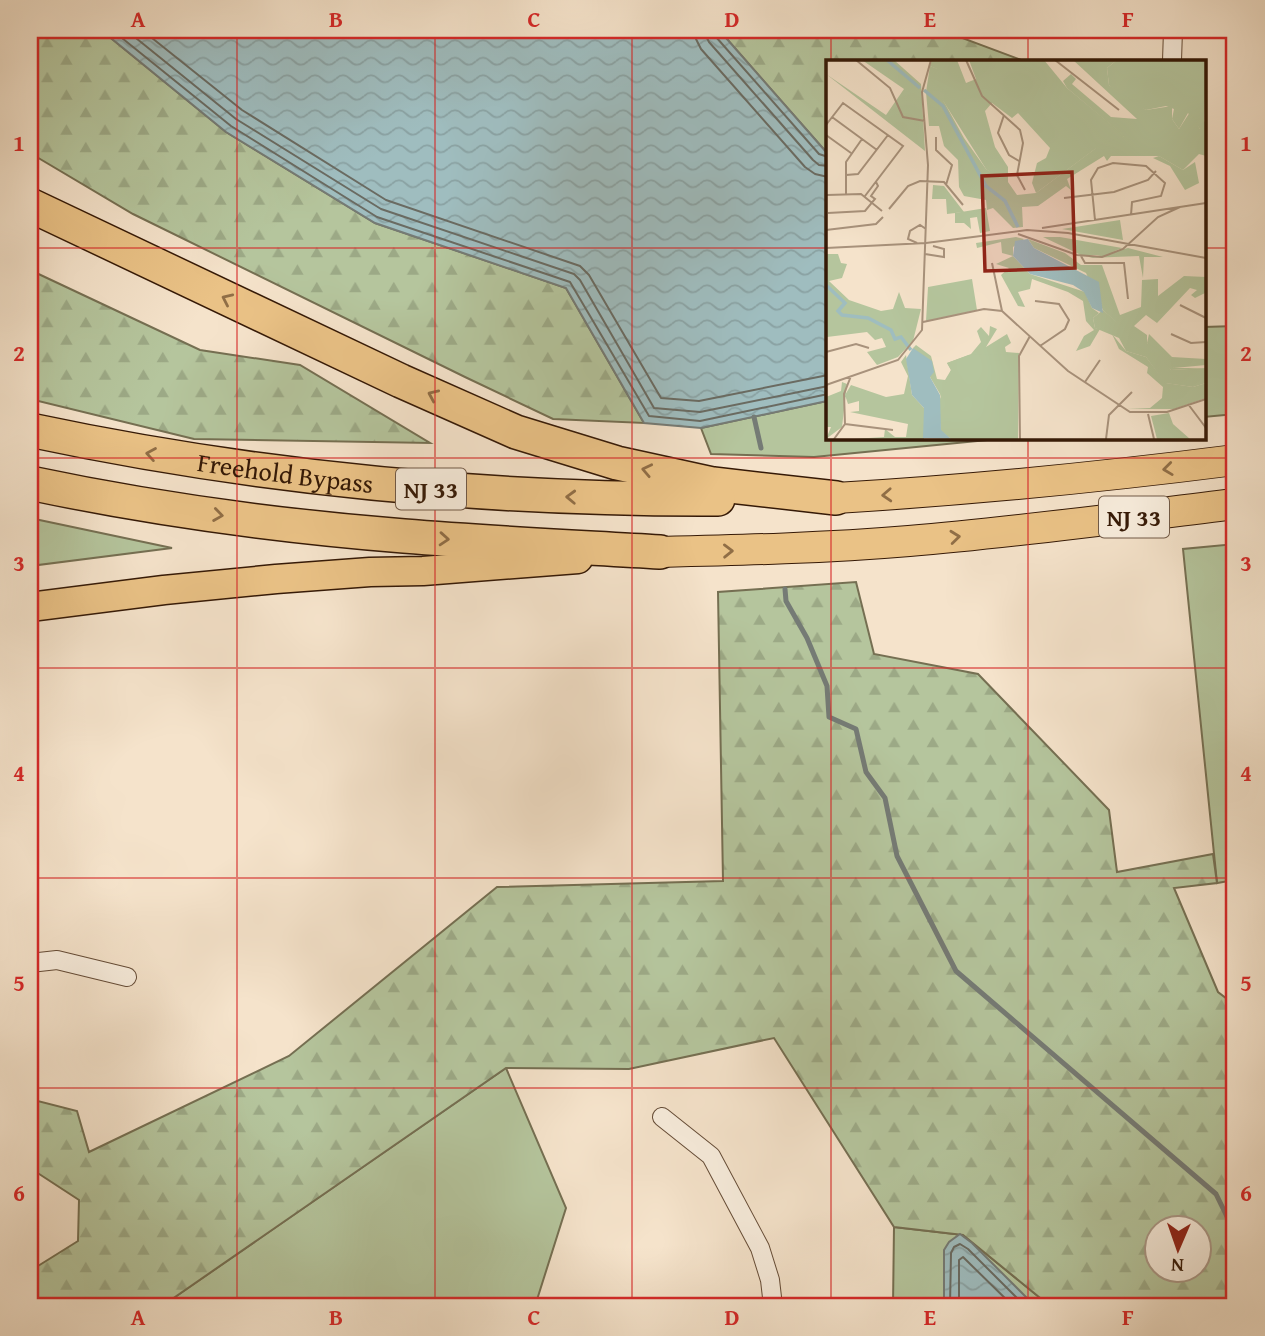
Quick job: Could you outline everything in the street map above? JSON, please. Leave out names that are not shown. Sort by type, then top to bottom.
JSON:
[{"type":"highway","points":[[30,205],[389,375],[516,432],[617,463],[701,481],[836,498]]},
{"type":"highway","name":"Freehold Bypass","points":[[30,430],[236,467],[455,491],[581,498],[836,498]]},
{"type":"highway","name":"NJ 33","points":[[836,498],[1016,485],[1235,460]]},
{"type":"highway","name":"Freehold Bypass","points":[[30,483],[176,510],[272,523],[405,536],[660,552]]},
{"type":"highway","name":"NJ 33","points":[[660,552],[795,549],[909,541],[1235,505]]},
{"type":"main road","points":[[30,607],[164,590],[370,572],[423,571],[660,552]]},
{"type":"street","points":[[1172,60],[1173,30]]},
{"type":"street","points":[[30,963],[57,960],[127,977]]},
{"type":"street","points":[[662,1116],[711,1156],[760,1248],[770,1280],[773,1306]]},
{"type":"green space","points":[[30,30],[101,30],[226,132],[375,223],[566,288],[644,423],[553,419],[133,214],[30,153]]},
{"type":"green space","points":[[719,30],[941,30],[1021,60],[826,60],[826,152]]},
{"type":"green space","points":[[30,270],[200,350],[300,365],[430,443],[194,439],[30,399]]},
{"type":"green space","points":[[1235,326],[1235,414],[1206,417],[1206,327]]},
{"type":"green space","points":[[826,401],[826,439],[998,439],[814,457],[711,454],[701,428]]},
{"type":"green space","points":[[30,518],[172,548],[30,566]]},
{"type":"green space","points":[[1235,544],[1235,880],[1217,883],[1183,549]]},
{"type":"green space","points":[[856,582],[874,654],[978,674],[1109,810],[1117,872],[1213,854],[1217,883],[1174,888],[1218,992],[1235,1005],[1235,1306],[1050,1306],[963,1235],[894,1227],[774,1038],[629,1069],[506,1068],[162,1306],[30,1306],[30,1271],[78,1241],[79,1200],[30,1168],[30,1099],[77,1111],[89,1152],[289,1056],[497,887],[723,881],[718,592]]},
{"type":"green space","points":[[506,1068],[566,1208],[535,1306],[162,1306]]},
{"type":"green space","points":[[894,1227],[963,1235],[1050,1306],[893,1306]]},
{"type":"water","points":[[101,30],[719,30],[826,152],[826,401],[701,428],[644,423],[566,288],[375,223],[226,132]]},
{"type":"water","points":[[960,1234],[1035,1306],[944,1306],[944,1250],[949,1242]]},
{"type":"waterway","points":[[754,417],[761,448]]},
{"type":"waterway","points":[[785,589],[786,601],[807,638],[827,686],[829,717],[856,729],[866,772],[885,798],[897,856],[956,971],[1216,1194],[1235,1233]]}]
